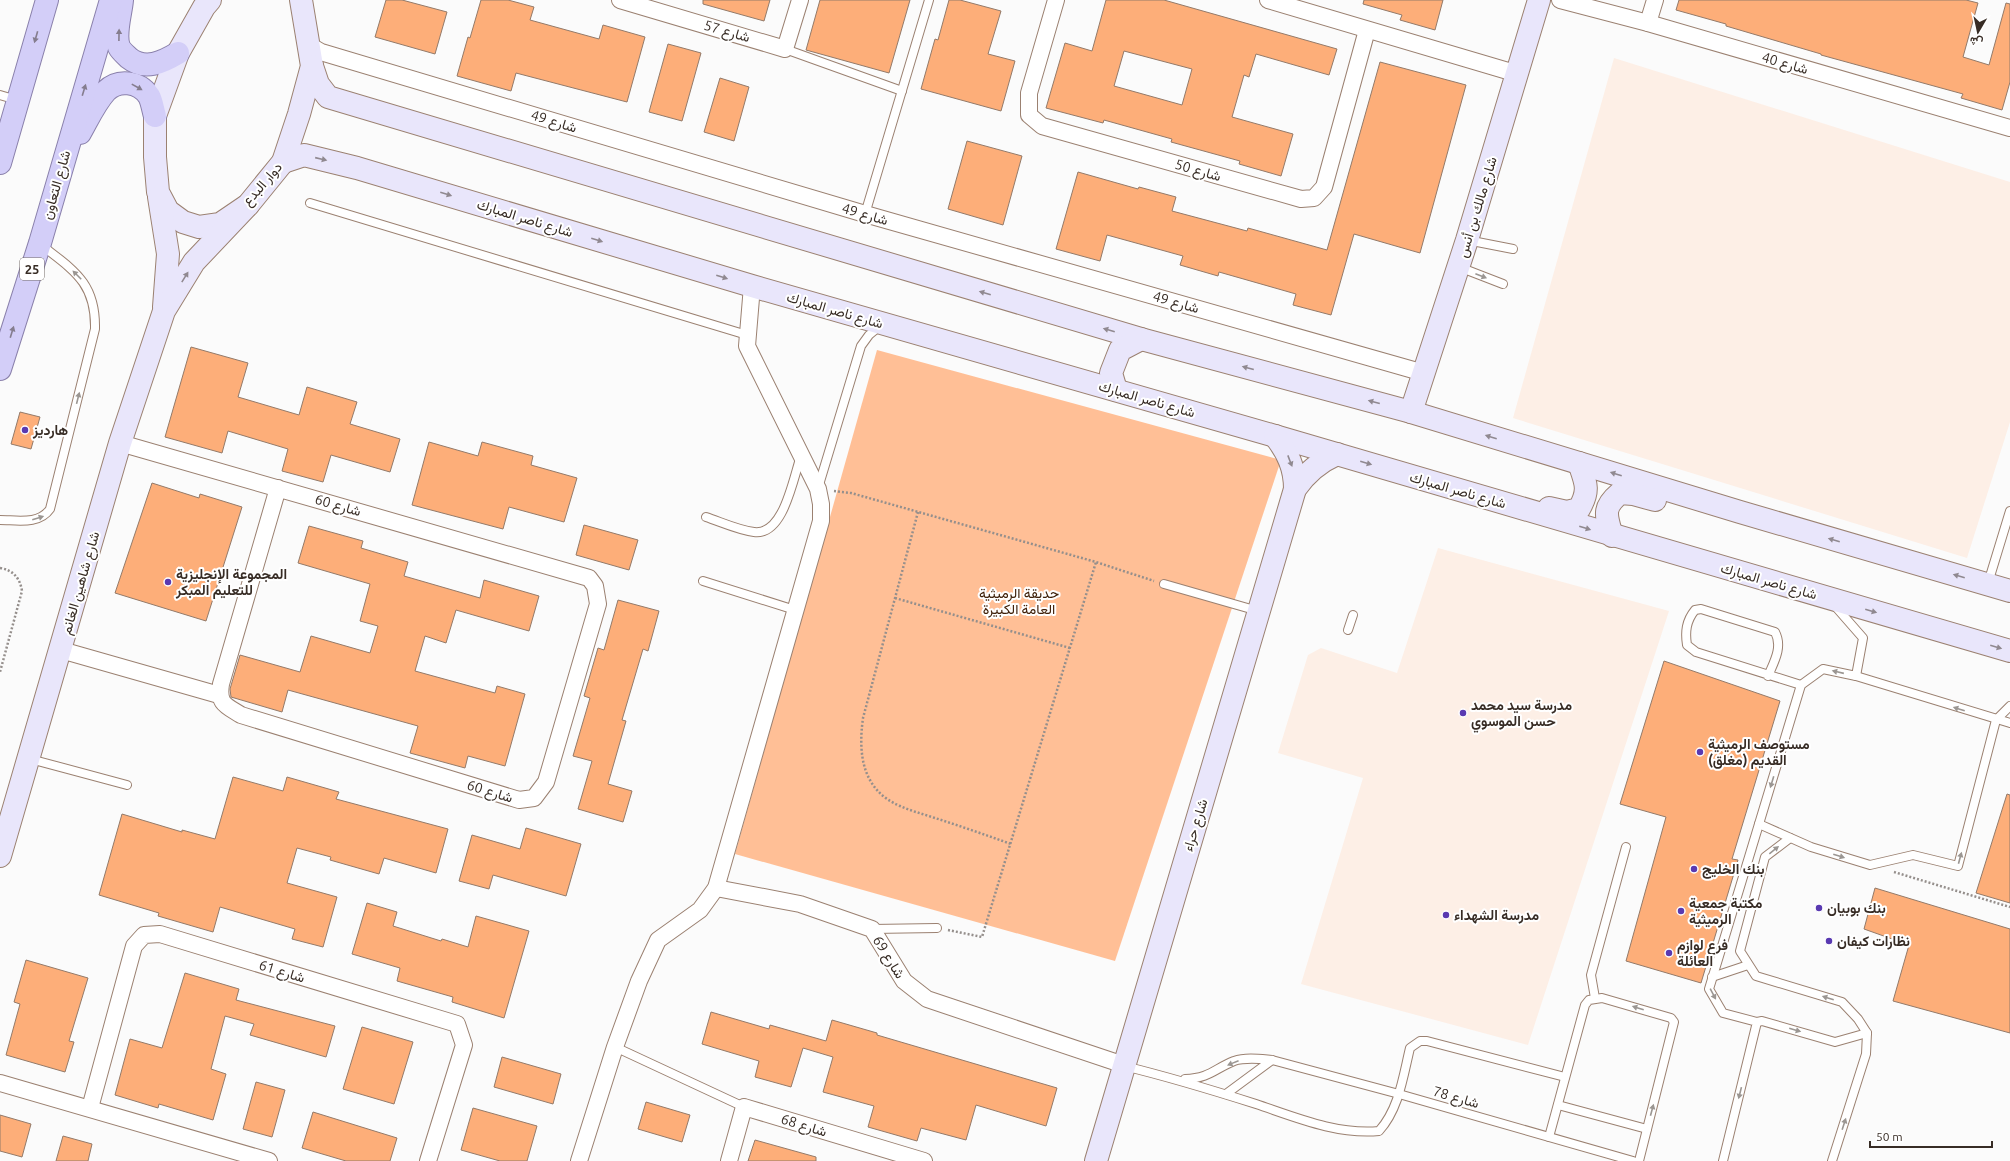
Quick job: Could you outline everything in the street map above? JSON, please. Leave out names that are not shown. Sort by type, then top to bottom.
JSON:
[{"type":"main road","points":[[0,162],[9,98],[46,0]]},
{"type":"main road","name":"شارع التعاون","points":[[0,369],[40,243],[60,167],[111,0]]},
{"type":"main road","points":[[122,0],[118,34],[119,47],[125,55],[133,61],[153,65],[163,62],[178,53]]},
{"type":"main road","points":[[60,167],[98,102],[107,90],[117,83],[129,83],[139,87],[149,96],[155,116]]},
{"type":"street","name":"دوار البدع","points":[[210,0],[204,7],[178,53],[155,116],[154,157],[158,192],[168,211],[183,222],[199,227],[220,224],[248,205],[283,162],[299,114],[312,66],[301,0]]},
{"type":"street","name":"شارع 57","points":[[620,0],[786,49]]},
{"type":"street","points":[[786,49],[800,0]]},
{"type":"street","name":"شارع 50","points":[[1056,0],[1029,93],[1029,115],[1042,126],[1300,199],[1314,198],[1324,187],[1367,30]]},
{"type":"street","points":[[1268,0],[1518,74]]},
{"type":"street","name":"شارع مالك بن أنس","points":[[1411,412],[1459,267],[1539,0]]},
{"type":"street","name":"شارع 40","points":[[1560,0],[1648,23],[2010,128]]},
{"type":"street","points":[[1648,23],[1655,0]]},
{"type":"street","name":"شارع 49","points":[[308,45],[321,52],[865,214],[1424,373]]},
{"type":"street","points":[[312,66],[318,84],[328,97],[1141,339],[1411,412],[1740,512],[2010,591]]},
{"type":"street","name":"شارع ناصر المبارك","points":[[283,162],[304,155],[357,168],[752,286],[1337,454],[2010,652]]},
{"type":"street","name":"شارع شاهين الغانم","points":[[158,192],[168,254],[164,311]]},
{"type":"street","name":"شارع شاهين الغانم","points":[[0,856],[120,443],[164,311],[194,262],[248,205]]},
{"type":"street","points":[[579,1161],[615,1047],[639,981],[658,940],[700,910],[716,888],[820,521],[818,489],[747,346],[752,286]]},
{"type":"street","points":[[1116,390],[1111,373],[1120,350],[1141,339]]},
{"type":"street","name":"شارع حراء","points":[[1096,1161],[1295,489],[1294,473],[1289,458],[1275,436]]},
{"type":"street","name":"شارع 60","points":[[120,443],[588,578],[595,586],[598,604],[546,782],[534,798],[519,800],[241,715],[224,705],[219,695]]},
{"type":"street","name":"شارع حراء","points":[[1295,489],[1313,468],[1337,454]]},
{"type":"street","points":[[1513,506],[1532,504],[1567,512],[1579,509],[1585,498],[1587,486],[1579,463]]},
{"type":"street","points":[[61,650],[219,695],[278,488]]},
{"type":"street","points":[[1612,536],[1606,517],[1609,502],[1620,494],[1633,494],[1705,515],[1740,512]]},
{"type":"street","name":"شارع 69","points":[[716,888],[800,904],[872,929],[904,981],[927,999],[1124,1066]]},
{"type":"street","name":"شارع 61","points":[[90,1108],[134,946],[144,935],[160,934],[457,1024],[464,1045],[428,1161]]},
{"type":"street","points":[[0,1083],[269,1161]]},
{"type":"street","points":[[729,1161],[744,1107]]},
{"type":"street","name":"شارع 68","points":[[744,1107],[920,1161]]},
{"type":"lane","points":[[865,214],[928,0]]},
{"type":"lane","points":[[786,49],[902,91]]},
{"type":"lane","points":[[310,203],[747,335]]},
{"type":"lane","points":[[1467,240],[1513,249]]},
{"type":"lane","points":[[0,520],[36,520],[42,518],[50,509],[95,329],[92,301],[80,276],[40,243]]},
{"type":"lane","points":[[1459,267],[1503,284]]},
{"type":"lane","points":[[818,489],[861,346],[869,335],[883,324]]},
{"type":"lane","points":[[706,517],[754,532],[768,529],[779,519],[801,455]]},
{"type":"lane","points":[[1987,584],[2010,511]]},
{"type":"lane","points":[[703,581],[795,610]]},
{"type":"lane","points":[[1164,584],[1259,611]]},
{"type":"lane","points":[[1830,599],[1863,638],[1856,676]]},
{"type":"lane","points":[[1768,676],[1779,644],[1775,632],[1701,609],[1694,610],[1690,616],[1685,633],[1687,646],[1696,652],[1768,676],[1801,685]]},
{"type":"lane","points":[[1348,630],[1353,615]]},
{"type":"lane","points":[[1867,1033],[1835,1042],[1762,1021],[1757,1022],[1723,1013],[1709,989],[1801,685],[1823,669],[1856,676],[1996,720],[2010,723]]},
{"type":"lane","points":[[1759,824],[1811,847],[1870,865],[1913,855],[1958,866],[1996,720],[2010,706]]},
{"type":"lane","points":[[29,759],[127,785]]},
{"type":"lane","points":[[1790,838],[1765,857],[1740,951],[1756,976],[1842,1002],[1858,1019],[1867,1033],[1866,1054],[1832,1161]]},
{"type":"lane","points":[[1595,998],[1591,975],[1626,847]]},
{"type":"lane","points":[[872,929],[937,928]]},
{"type":"lane","points":[[1712,977],[1748,965]]},
{"type":"lane","points":[[1549,1137],[1585,1005],[1589,1000],[1602,998],[1671,1018],[1674,1022],[1639,1161]]},
{"type":"lane","points":[[1723,1161],[1757,1022]]},
{"type":"lane","name":"شارع 78","points":[[1124,1066],[1178,1079],[1328,1127],[1363,1133],[1379,1131],[1388,1121],[1398,1094],[1410,1048],[1420,1041],[1427,1041],[1566,1077]]},
{"type":"lane","points":[[615,1047],[744,1107]]},
{"type":"lane","name":"شارع 78","points":[[1178,1079],[1195,1079],[1212,1074],[1235,1061],[1254,1058],[1272,1060],[1398,1094],[1633,1161]]},
{"type":"lane","points":[[1226,1094],[1272,1060]]},
{"type":"lane","points":[[1558,1105],[1647,1129]]},
{"type":"path","points":[[818,489],[851,493],[1096,562],[1164,584]]},
{"type":"path","points":[[918,512],[863,718],[860,740],[862,759],[867,776],[880,793],[899,806],[1011,844]]},
{"type":"path","points":[[937,928],[982,937],[1096,562]]},
{"type":"path","points":[[0,568],[15,574],[21,585],[22,591],[0,672]]},
{"type":"path","points":[[895,598],[1070,648]]},
{"type":"path","points":[[1870,865],[2010,907]]},
{"type":"shaded area","points":[[1614,58],[2010,182],[2010,422],[1967,558],[1513,418]]},
{"type":"shaded area","points":[[1438,548],[1669,611],[1528,1045],[1301,984],[1363,778],[1278,753],[1308,655],[1321,648],[1397,673]]},
{"type":"green space","name":"حديقة الرميثية العامة الكبيرة","points":[[877,350],[1281,460],[1115,961],[735,854]]},
{"type":"building","points":[[386,0],[402,0],[447,12],[435,54],[375,37]]},
{"type":"building","points":[[481,0],[508,0],[534,7],[530,20],[599,39],[603,25],[645,37],[627,102],[516,73],[511,91],[457,76],[468,37],[470,38]]},
{"type":"building","points":[[703,0],[770,0],[764,21],[703,4]]},
{"type":"building","points":[[820,0],[910,0],[889,73],[806,50]]},
{"type":"building","points":[[949,0],[960,0],[1001,11],[988,54],[1015,61],[1001,111],[921,89],[935,39],[938,40]]},
{"type":"building","points":[[1106,0],[1164,0],[1337,49],[1329,75],[1256,54],[1249,77],[1244,75],[1232,117],[1293,134],[1281,176],[1239,164],[1240,161],[1171,142],[1172,139],[1104,120],[1103,123],[1046,108],[1065,43],[1092,51]],"holes":[[[1124,51],[1192,69],[1182,105],[1114,86]]]},
{"type":"building","points":[[1364,0],[1443,0],[1435,30],[1400,20],[1402,15],[1363,4]]},
{"type":"building","points":[[1679,0],[1966,0],[1978,3],[1963,57],[1989,65],[2006,3],[2010,4],[2010,82],[2002,110],[1961,98],[1963,94],[1821,55],[1726,26],[1726,24],[1676,10]]},
{"type":"building","points":[[668,44],[701,53],[682,121],[649,112]]},
{"type":"building","points":[[1380,62],[1466,85],[1420,253],[1354,234],[1331,315],[1293,305],[1296,294],[1219,272],[1218,276],[1180,265],[1183,256],[1107,235],[1100,261],[1056,249],[1078,172],[1138,189],[1139,187],[1176,197],[1172,211],[1247,231],[1248,228],[1327,250]]},
{"type":"building","points":[[720,78],[749,87],[734,141],[704,132]]},
{"type":"building","points":[[967,141],[1022,156],[1003,225],[948,209]]},
{"type":"building","points":[[191,347],[248,363],[238,397],[299,415],[307,387],[357,402],[350,424],[400,439],[390,472],[331,455],[323,482],[282,471],[288,449],[228,431],[222,453],[165,437]]},
{"type":"building","name":"هارديز","points":[[20,412],[40,417],[31,449],[11,444]]},
{"type":"building","points":[[429,442],[478,456],[482,442],[533,456],[531,465],[577,478],[564,522],[509,507],[503,529],[412,505]]},
{"type":"building","points":[[152,483],[199,498],[200,494],[242,507],[206,621],[115,593]]},
{"type":"building","points":[[584,525],[638,540],[629,570],[576,555]]},
{"type":"building","points":[[309,526],[363,541],[361,548],[408,562],[404,576],[480,598],[484,580],[539,596],[529,631],[456,610],[446,643],[425,636],[415,671],[495,693],[497,686],[525,694],[505,766],[468,756],[465,768],[410,753],[418,726],[288,690],[282,712],[231,697],[230,689],[240,655],[300,672],[311,636],[370,653],[378,626],[360,621],[370,584],[298,563]]},
{"type":"building","points":[[618,600],[659,611],[648,651],[643,649],[622,720],[626,721],[608,784],[632,791],[623,822],[578,809],[592,761],[573,756],[590,698],[584,696],[598,648],[604,650]]},
{"type":"building","name":"مستوصف الرميثية القديم (مغلق)","points":[[1664,661],[1780,701],[1732,859],[1738,860],[1701,983],[1626,961],[1666,817],[1620,804]]},
{"type":"building","points":[[233,777],[283,791],[287,777],[339,792],[336,799],[448,829],[436,873],[384,858],[379,874],[330,860],[331,857],[297,848],[287,883],[337,897],[323,947],[292,939],[295,929],[220,907],[213,932],[158,916],[159,913],[99,895],[122,814],[182,832],[182,830],[215,839]]},
{"type":"building","points":[[2007,794],[2010,795],[2010,903],[1976,893]]},
{"type":"building","points":[[526,828],[581,844],[566,896],[493,875],[489,889],[459,881],[472,835],[520,849]]},
{"type":"building","points":[[1875,888],[2010,929],[2010,1033],[1893,1001],[1909,945],[1864,929]]},
{"type":"building","points":[[367,903],[397,912],[393,926],[441,941],[442,939],[468,947],[476,916],[529,931],[504,1018],[452,1002],[453,997],[397,981],[400,968],[352,954]]},
{"type":"building","points":[[26,960],[88,978],[69,1041],[74,1042],[65,1072],[6,1055],[20,1004],[14,1002]]},
{"type":"building","points":[[185,973],[239,989],[236,1000],[335,1026],[326,1057],[250,1035],[254,1024],[225,1016],[211,1069],[226,1074],[213,1120],[159,1104],[158,1108],[115,1095],[130,1039],[162,1048]]},
{"type":"building","points":[[711,1012],[769,1029],[770,1025],[826,1041],[832,1020],[877,1033],[877,1035],[1057,1088],[1046,1126],[976,1105],[966,1140],[921,1128],[917,1141],[868,1127],[874,1106],[823,1092],[833,1057],[803,1048],[791,1087],[755,1077],[759,1061],[702,1044]]},
{"type":"building","points":[[362,1027],[413,1042],[394,1104],[343,1089]]},
{"type":"building","points":[[502,1057],[561,1074],[553,1104],[494,1087]]},
{"type":"building","points":[[256,1082],[285,1090],[272,1137],[243,1129]]},
{"type":"building","points":[[646,1102],[690,1115],[682,1142],[638,1129]]},
{"type":"building","points":[[473,1108],[537,1126],[527,1161],[500,1161],[461,1150]]},
{"type":"building","points":[[313,1112],[397,1138],[390,1161],[346,1161],[302,1148]]},
{"type":"building","points":[[0,1115],[31,1124],[22,1157],[0,1151]]},
{"type":"building","points":[[63,1136],[92,1144],[88,1161],[56,1161]]},
{"type":"building","points":[[755,1140],[816,1157],[816,1161],[748,1161]]},
{"type":"place","name":"هارديز","points":[[25,430]]},
{"type":"place","name":"المجموعة الإنجليزية للتعليم المبكر","points":[[168,582]]},
{"type":"place","name":"مدرسة سيد محمد حسن الموسوي","points":[[1463,713]]},
{"type":"place","name":"مستوصف الرميثية القديم (مغلق)","points":[[1700,752]]},
{"type":"place","name":"بنك الخليج","points":[[1694,869]]},
{"type":"place","name":"بنك بوبيان","points":[[1819,908]]},
{"type":"place","name":"مكتبة جمعية الرميثية","points":[[1681,911]]},
{"type":"place","name":"مدرسة الشهداء","points":[[1446,915]]},
{"type":"place","name":"نظارات كيفان","points":[[1829,941]]},
{"type":"place","name":"فرع لوازم العائلة","points":[[1669,953]]}]
